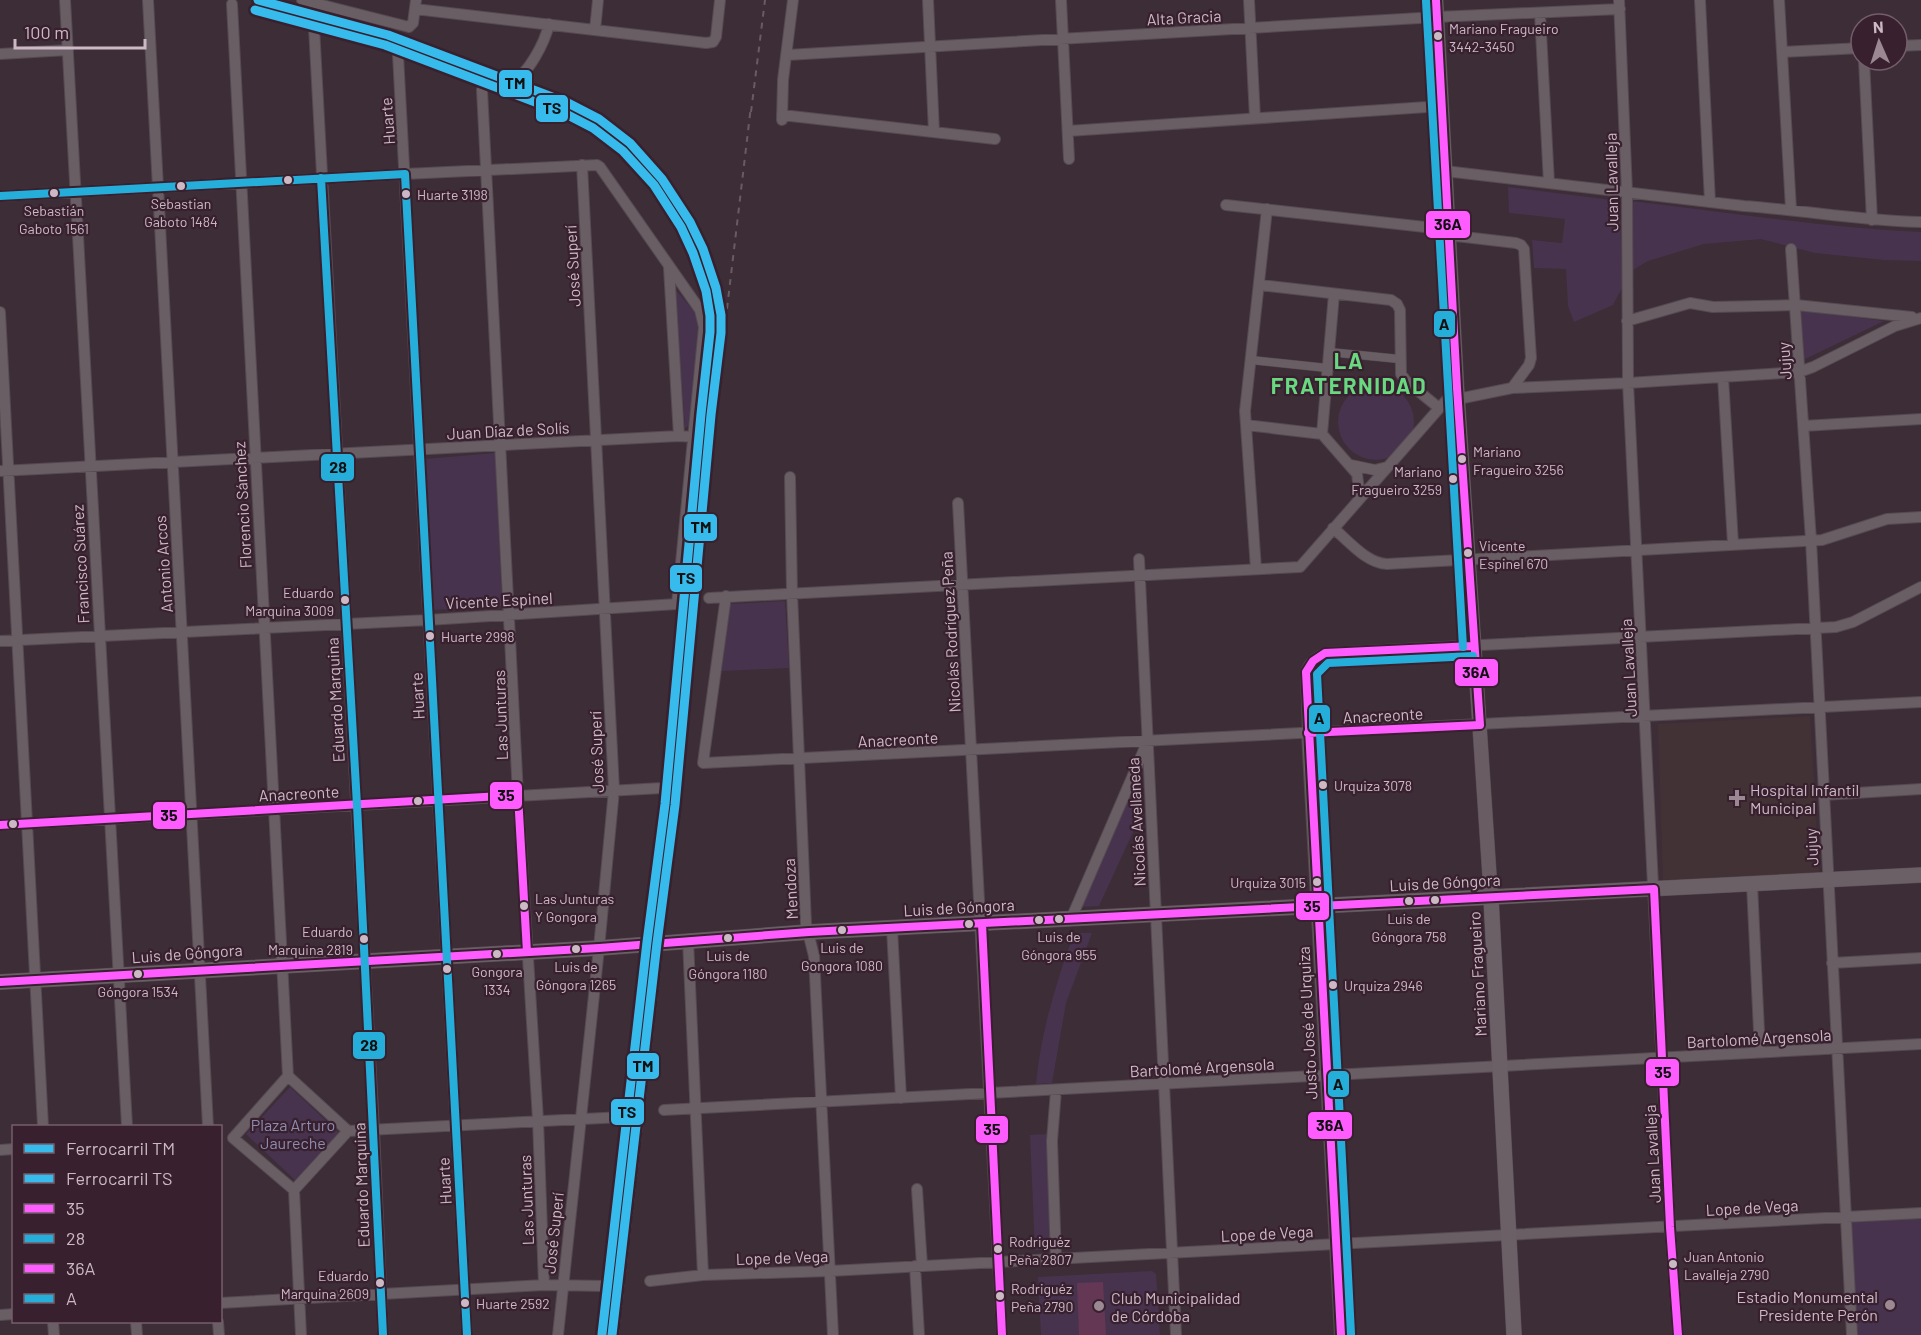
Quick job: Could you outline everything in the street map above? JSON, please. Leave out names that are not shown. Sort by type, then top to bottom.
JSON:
[{"type":"main road","name":"Mariano Fragueiro","points":[[1436,0],[1445,171],[1453,232],[1457,393],[1491,898],[1514,1335]]},
{"type":"main road","name":"Luis de Góngora","points":[[0,982],[599,948],[808,932],[1921,874]]},
{"type":"street","name":"Francisco Suárez","points":[[66,0],[117,976],[127,1125]]},
{"type":"street","name":"Antonio Arcos","points":[[148,0],[208,1125]]},
{"type":"street","points":[[302,0],[405,27],[412,25],[415,4],[706,44],[713,42],[716,37],[720,0]]},
{"type":"street","points":[[595,30],[598,0]]},
{"type":"street","points":[[793,0],[783,80],[782,118],[995,139]]},
{"type":"street","points":[[928,0],[934,132]]},
{"type":"street","points":[[1061,0],[1069,159]]},
{"type":"street","points":[[1249,0],[1255,118]]},
{"type":"street","points":[[1700,0],[1710,202]]},
{"type":"street","points":[[1779,0],[1791,209]]},
{"type":"street","name":"Florencio Sánchez","points":[[232,4],[288,1076]]},
{"type":"street","name":"Alta Gracia","points":[[787,55],[1540,13],[1620,5]]},
{"type":"street","name":"Juan Lavalleja","points":[[1620,5],[1627,192],[1628,383],[1670,1227],[1678,1335]]},
{"type":"street","points":[[1540,13],[1549,183]]},
{"type":"street","name":"Las Junturas","points":[[544,1285],[538,1120],[518,795],[502,445],[482,90],[488,81],[510,83],[518,78],[542,45],[549,24]]},
{"type":"street","name":"Eduardo Marquina","points":[[314,27],[357,805],[383,1335]]},
{"type":"street","points":[[1782,52],[1849,49]]},
{"type":"street","points":[[0,54],[68,50]]},
{"type":"street","name":"Huarte","points":[[398,55],[466,1335]]},
{"type":"street","points":[[1865,72],[1872,220]]},
{"type":"street","points":[[1068,131],[1442,106]]},
{"type":"street","points":[[0,196],[582,165],[600,167],[705,321],[694,437]]},
{"type":"street","name":"José Superí","points":[[558,1335],[614,790],[582,165]]},
{"type":"street","points":[[1445,171],[1872,220],[1921,222]]},
{"type":"street","points":[[1226,205],[1434,228],[1521,245],[1524,249],[1531,358],[1529,365],[1512,388]]},
{"type":"street","points":[[1256,569],[1245,411],[1267,209]]},
{"type":"street","name":"Jujuy","points":[[1791,249],[1811,540],[1852,1335]]},
{"type":"street","points":[[669,267],[678,435]]},
{"type":"street","points":[[1260,285],[1391,300],[1397,304],[1400,310],[1401,374],[1406,381],[1439,408]]},
{"type":"street","points":[[1322,434],[1334,294]]},
{"type":"street","points":[[1627,321],[1690,303],[1713,307],[1796,305],[1919,318]]},
{"type":"street","points":[[0,312],[4,471],[17,640],[44,1125]]},
{"type":"street","points":[[709,598],[1300,567],[1439,408],[1457,393],[1800,372],[1895,326],[1919,318]]},
{"type":"street","points":[[1329,352],[1400,359]]},
{"type":"street","points":[[1251,360],[1328,368]]},
{"type":"street","points":[[1723,377],[1733,544]]},
{"type":"street","points":[[1803,426],[1921,419]]},
{"type":"street","points":[[1246,425],[1322,434],[1350,465],[1358,480],[1360,498]]},
{"type":"street","name":"Juan Díaz de Solís","points":[[4,471],[678,435],[694,437]]},
{"type":"street","name":"Vicente Espinel","points":[[0,641],[428,620],[677,604],[694,437]]},
{"type":"street","points":[[1350,465],[1375,470],[1387,467]]},
{"type":"street","name":"Mendoza","points":[[790,477],[792,593],[806,924],[814,956],[833,1335]]},
{"type":"street","name":"Nicolás Rodríguez Peña","points":[[958,503],[1002,1335]]},
{"type":"street","points":[[1333,528],[1377,564],[1822,540],[1887,519],[1921,517]]},
{"type":"street","name":"Nicolás Avellaneda","points":[[1139,559],[1176,1335]]},
{"type":"street","points":[[1473,646],[1845,626],[1921,587]]},
{"type":"street","name":"Anacreonte","points":[[726,596],[703,763],[1921,702]]},
{"type":"street","name":"Justo José de Urquiza","points":[[1341,1335],[1306,672],[1309,663],[1325,653],[1473,646]]},
{"type":"street","points":[[1071,919],[1147,742]]},
{"type":"street","name":"Anacreonte","points":[[0,825],[662,788],[671,785]]},
{"type":"street","points":[[1823,795],[1921,789]]},
{"type":"street","points":[[1752,884],[1760,1053]]},
{"type":"street","points":[[892,928],[901,1098]]},
{"type":"street","points":[[688,940],[703,1275]]},
{"type":"street","points":[[1832,963],[1921,958]]},
{"type":"street","name":"Bartolomé Argensola","points":[[664,1110],[1921,1044]]},
{"type":"street","points":[[222,1139],[233,1138],[288,1076],[348,1131],[623,1117]]},
{"type":"street","points":[[1056,1090],[1053,1141],[1056,1259]]},
{"type":"street","points":[[301,1335],[294,1190],[348,1131]]},
{"type":"street","points":[[233,1138],[294,1190]]},
{"type":"street","points":[[917,1189],[919,1335]]},
{"type":"street","name":"Lope de Vega","points":[[650,1281],[703,1275],[998,1262],[1921,1213]]},
{"type":"street","points":[[222,1303],[563,1284],[606,1286]]},
{"type":"shaded area","name":"Hospital Infantil Municipal","points":[[1810,716],[1819,873],[1663,880],[1658,724]]},
{"type":"shaded area","points":[[1103,1282],[1106,1335],[1079,1335],[1077,1283]]},
{"type":"green space","points":[[1508,187],[1620,201],[1622,288],[1613,305],[1574,322],[1568,306],[1566,269],[1534,268],[1532,240],[1562,243],[1565,219],[1509,213]]},
{"type":"green space","points":[[1631,201],[1812,223],[1921,232],[1921,261],[1815,253],[1761,239],[1704,244],[1648,261],[1631,271]]},
{"type":"green space","points":[[675,289],[703,322],[690,425],[685,428]]},
{"type":"green space","points":[[1801,310],[1884,321],[1803,360]]},
{"type":"green space","points":[[1376,384],[1391,387],[1403,395],[1411,407],[1414,422],[1411,437],[1403,449],[1391,457],[1376,460],[1361,457],[1349,449],[1341,437],[1338,422],[1341,407],[1349,395],[1361,387]]},
{"type":"green space","points":[[495,453],[502,606],[433,610],[425,459]]},
{"type":"green space","points":[[785,601],[789,668],[721,671],[730,604]]},
{"type":"green space","points":[[1137,780],[1139,819],[1099,906],[1081,907]]},
{"type":"green space","points":[[1074,933],[1092,933],[1066,1003],[1052,1083],[1036,1084],[1050,1007]]},
{"type":"green space","name":"Plaza Arturo Jaureche","points":[[290,1087],[339,1133],[295,1180],[246,1134]]},
{"type":"green space","points":[[1047,1134],[1052,1250],[1035,1250],[1030,1135]]},
{"type":"green space","name":"Estadio Monumental Presidente Perón","points":[[1921,1213],[1921,1335],[1852,1335],[1846,1217]]},
{"type":"green space","name":"Club Municipalidad de Córdoba","points":[[1152,1271],[1156,1274],[1160,1335],[1041,1335],[1038,1277]]},
{"type":"railway","points":[[751,112],[765,0]]},
{"type":"railway","points":[[618,1335],[672,863],[724,334],[751,106]]},
{"type":"rail line","name":"TM","points":[[258,0],[388,35],[568,103],[599,119],[630,143],[662,179],[690,222],[703,249],[716,288],[721,315],[721,333],[711,415],[675,805],[612,1335]]},
{"type":"rail line","name":"TS","points":[[255,10],[385,45],[564,113],[593,128],[623,151],[654,185],[681,227],[706,291],[710,332],[665,804],[602,1334]]},
{"type":"transit line","name":"36A","points":[[1308,733],[1480,725],[1457,388],[1436,0]]},
{"type":"transit line","name":"A","points":[[1426,1],[1463,647]]},
{"type":"transit line","name":"28","points":[[0,196],[405,174],[467,1335]]},
{"type":"transit line","name":"28","points":[[321,178],[357,805],[383,1335]]},
{"type":"transit line","name":"36A","points":[[1341,1335],[1306,672],[1313,661],[1325,653],[1473,646]]},
{"type":"transit line","name":"A","points":[[1351,1334],[1317,674],[1328,663],[1473,656]]},
{"type":"transit line","name":"35","points":[[0,825],[518,795],[527,952]]},
{"type":"transit line","name":"35","points":[[0,982],[599,948],[809,932],[1654,889],[1670,1227],[1678,1335]]},
{"type":"transit line","name":"35","points":[[982,924],[1002,1335]]},
{"type":"place","name":"Mariano Fragueiro 3442-3450","points":[[1438,36]]},
{"type":"place","name":"Sebastian Gaboto 1484","points":[[181,186]]},
{"type":"place","name":"Sebastián Gaboto 1561","points":[[54,193]]},
{"type":"place","name":"Huarte 3198","points":[[406,194]]},
{"type":"place","name":"Mariano Fragueiro 3256","points":[[1462,459]]},
{"type":"place","name":"Mariano Fragueiro 3259","points":[[1453,479]]},
{"type":"place","name":"Vicente Espinel 670","points":[[1468,553]]},
{"type":"place","name":"Eduardo Marquina 3009","points":[[345,600]]},
{"type":"place","name":"Huarte 2998","points":[[430,636]]},
{"type":"place","name":"Urquiza 3078","points":[[1323,785]]},
{"type":"place","name":"Hospital Infantil Municipal","points":[[1737,798]]},
{"type":"place","name":"Urquiza 3015","points":[[1317,882]]},
{"type":"place","name":"Luis de Góngora 758","points":[[1409,901]]},
{"type":"place","name":"Las Junturas Y Gongora","points":[[524,906]]},
{"type":"place","name":"Luis de Góngora 955","points":[[1059,919]]},
{"type":"place","name":"Luis de Gongora 1080","points":[[842,930]]},
{"type":"place","name":"Luis de Góngora 1180","points":[[728,938]]},
{"type":"place","name":"Eduardo Marquina 2819","points":[[364,939]]},
{"type":"place","name":"Luis de Góngora 1265","points":[[576,949]]},
{"type":"place","name":"Gongora 1334","points":[[497,954]]},
{"type":"place","name":"Góngora 1534","points":[[138,974]]},
{"type":"place","name":"Urquiza 2946","points":[[1333,985]]},
{"type":"place","name":"Rodriguéz Peña 2807","points":[[998,1249]]},
{"type":"place","name":"Juan Antonio Lavalleja 2790","points":[[1673,1264]]},
{"type":"place","name":"Eduardo Marquina 2609","points":[[380,1283]]},
{"type":"place","name":"Rodriguéz Peña 2790","points":[[1000,1296]]},
{"type":"place","name":"Huarte 2592","points":[[465,1303]]},
{"type":"place","name":"Estadio Monumental Presidente Perón","points":[[1890,1305]]},
{"type":"place","name":"Club Municipalidad de Córdoba","points":[[1099,1306]]},
{"type":"district","name":"LA FRATERNIDAD","points":[[1349,372]]}]
